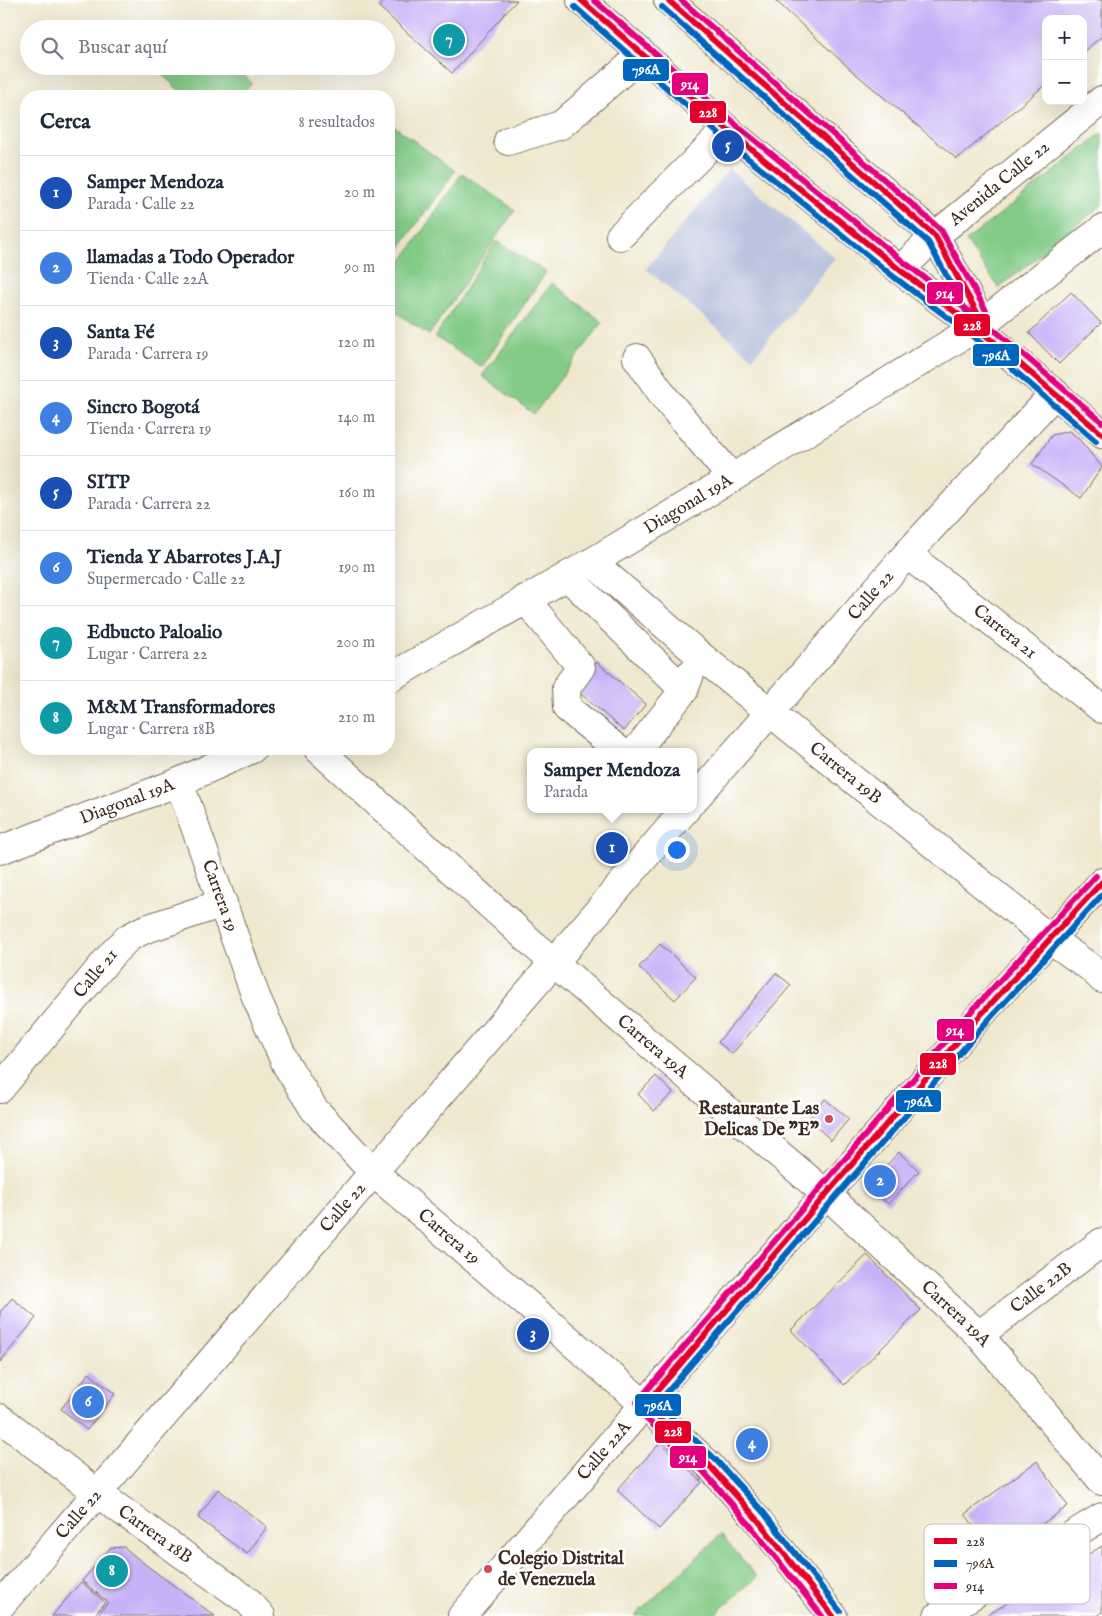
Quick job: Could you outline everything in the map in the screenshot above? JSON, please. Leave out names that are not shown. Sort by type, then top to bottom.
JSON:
[{"type":"street","points":[[581,0],[727,129],[900,270],[984,330],[1102,434]]},
{"type":"street","points":[[668,0],[935,236],[984,330]]},
{"type":"street","points":[[508,141],[560,125],[627,68],[641,53]]},
{"type":"street","name":"Avenida Calle 22","points":[[900,270],[935,236],[1102,100]]},
{"type":"street","points":[[620,236],[727,129]]},
{"type":"street","points":[[984,330],[1102,229]]},
{"type":"street","name":"Diagonal 19A","points":[[395,675],[592,562],[984,330]]},
{"type":"street","points":[[637,358],[664,398],[732,478]]},
{"type":"street","name":"Calle 22","points":[[697,796],[907,554],[1055,394]]},
{"type":"street","name":"Carrera 21","points":[[907,554],[1102,709]]},
{"type":"street","name":"Carrera 19B","points":[[592,562],[697,652],[1050,939],[1091,968],[1102,979]]},
{"type":"street","points":[[567,576],[684,690]]},
{"type":"street","points":[[525,599],[581,667],[566,688],[567,708],[617,748]]},
{"type":"street","points":[[638,748],[684,690],[697,652]]},
{"type":"street","name":"Diagonal 19A","points":[[0,850],[179,782],[239,755]]},
{"type":"street","name":"Carrera 19A","points":[[325,755],[554,963],[826,1194],[979,1335],[1102,1481]]},
{"type":"street","name":"Carrera 19","points":[[179,782],[256,997],[286,1064],[314,1109],[373,1172],[645,1405],[709,1465],[757,1519],[833,1616]]},
{"type":"street","name":"Calle 22","points":[[0,1606],[554,963],[673,815]]},
{"type":"street","name":"Calle 22A","points":[[462,1616],[976,1020],[1102,882]]},
{"type":"street","name":"Calle 21","points":[[0,1089],[112,954],[128,938],[142,930],[223,903]]},
{"type":"street","name":"Calle 22B","points":[[979,1335],[1102,1242]]},
{"type":"street","name":"Carrera 18B","points":[[0,1418],[97,1493],[248,1600],[261,1616]]},
{"type":"street","points":[[1090,1524],[1102,1517]]},
{"type":"street","points":[[938,1616],[958,1604]]},
{"type":"shaded area","points":[[729,169],[835,258],[753,358],[646,269]]},
{"type":"green space","points":[[163,75],[244,75],[252,83],[246,90],[179,90]]},
{"type":"green space","points":[[395,127],[455,171],[395,254]]},
{"type":"green space","points":[[1102,133],[1102,205],[999,288],[966,241]]},
{"type":"green space","points":[[462,173],[515,210],[429,335],[395,311],[395,271]]},
{"type":"green space","points":[[496,241],[546,272],[482,367],[435,337]]},
{"type":"green space","points":[[552,283],[603,322],[534,414],[482,376]]},
{"type":"green space","points":[[721,1534],[757,1577],[713,1616],[635,1616]]},
{"type":"building","points":[[385,0],[517,0],[452,73],[379,7]]},
{"type":"building","points":[[775,0],[1102,0],[1102,36],[1087,49],[1087,15],[1042,15],[1042,87],[957,159],[850,69]]},
{"type":"building","points":[[1071,292],[1101,323],[1059,364],[1029,333]]},
{"type":"building","points":[[1069,431],[1078,438],[1102,467],[1081,498],[1032,464],[1052,435]]},
{"type":"building","points":[[597,662],[646,704],[624,731],[574,688]]},
{"type":"building","points":[[660,944],[696,977],[675,1000],[639,967]]},
{"type":"building","points":[[776,973],[791,985],[732,1054],[718,1042]]},
{"type":"building","points":[[656,1076],[673,1093],[654,1111],[638,1094]]},
{"type":"building","name":"Restaurante Las Delicas De \"E\"","points":[[825,1099],[849,1119],[831,1140],[808,1119]]},
{"type":"building","points":[[899,1152],[919,1171],[888,1204],[868,1185]]},
{"type":"building","points":[[867,1255],[921,1310],[844,1385],[791,1330]]},
{"type":"building","points":[[12,1298],[36,1318],[0,1362],[0,1312]]},
{"type":"building","points":[[89,1373],[115,1394],[87,1430],[61,1409]]},
{"type":"building","points":[[660,1443],[702,1482],[659,1529],[617,1490]]},
{"type":"building","points":[[1037,1461],[1068,1506],[1042,1524],[972,1524],[965,1514]]},
{"type":"building","points":[[218,1489],[267,1527],[247,1554],[198,1518]]},
{"type":"building","points":[[1102,1546],[1102,1612],[1096,1616],[986,1616],[1006,1604],[1090,1604],[1090,1553]]},
{"type":"building","points":[[124,1547],[215,1616],[97,1616],[108,1602],[82,1581],[110,1548]]},
{"type":"building","points":[[81,1582],[105,1602],[94,1616],[52,1616]]},
{"type":"transit line","name":"228","points":[[581,0],[735,136],[900,270],[992,340],[1102,434]]},
{"type":"transit line","name":"914","points":[[594,0],[741,129],[905,263],[998,333],[1102,422]]},
{"type":"transit line","name":"228","points":[[668,0],[935,236],[981,320]]},
{"type":"transit line","name":"914","points":[[681,0],[941,230],[989,316]]},
{"type":"transit line","name":"796A","points":[[575,7],[729,143],[894,277],[987,347],[1096,441]]},
{"type":"transit line","name":"796A","points":[[662,7],[928,242],[973,324]]},
{"type":"transit line","name":"914","points":[[822,1616],[750,1525],[703,1471],[638,1411],[637,1402],[969,1014],[1096,876]]},
{"type":"transit line","name":"228","points":[[833,1616],[757,1519],[709,1465],[645,1405],[976,1020],[1102,882]]},
{"type":"transit line","name":"796A","points":[[840,1611],[764,1513],[715,1459],[657,1404],[983,1026],[1102,895]]},
{"type":"place","name":"Edbucto Paloalio","points":[[449,40]]},
{"type":"place","name":"SITP","points":[[728,146]]},
{"type":"place","name":"Samper Mendoza","points":[[612,848]]},
{"type":"place","name":"Restaurante Las Delicas De \"E\"","points":[[829,1119]]},
{"type":"place","name":"llamadas a Todo Operador","points":[[880,1181]]},
{"type":"place","name":"Santa Fé","points":[[533,1334]]},
{"type":"place","name":"Tienda Y Abarrotes J.A.J","points":[[88,1402]]},
{"type":"place","name":"Sincro Bogotá","points":[[752,1444]]},
{"type":"place","name":"Colegio Distrital de Venezuela","points":[[488,1569]]},
{"type":"place","name":"M&M Transformadores","points":[[112,1571]]}]
